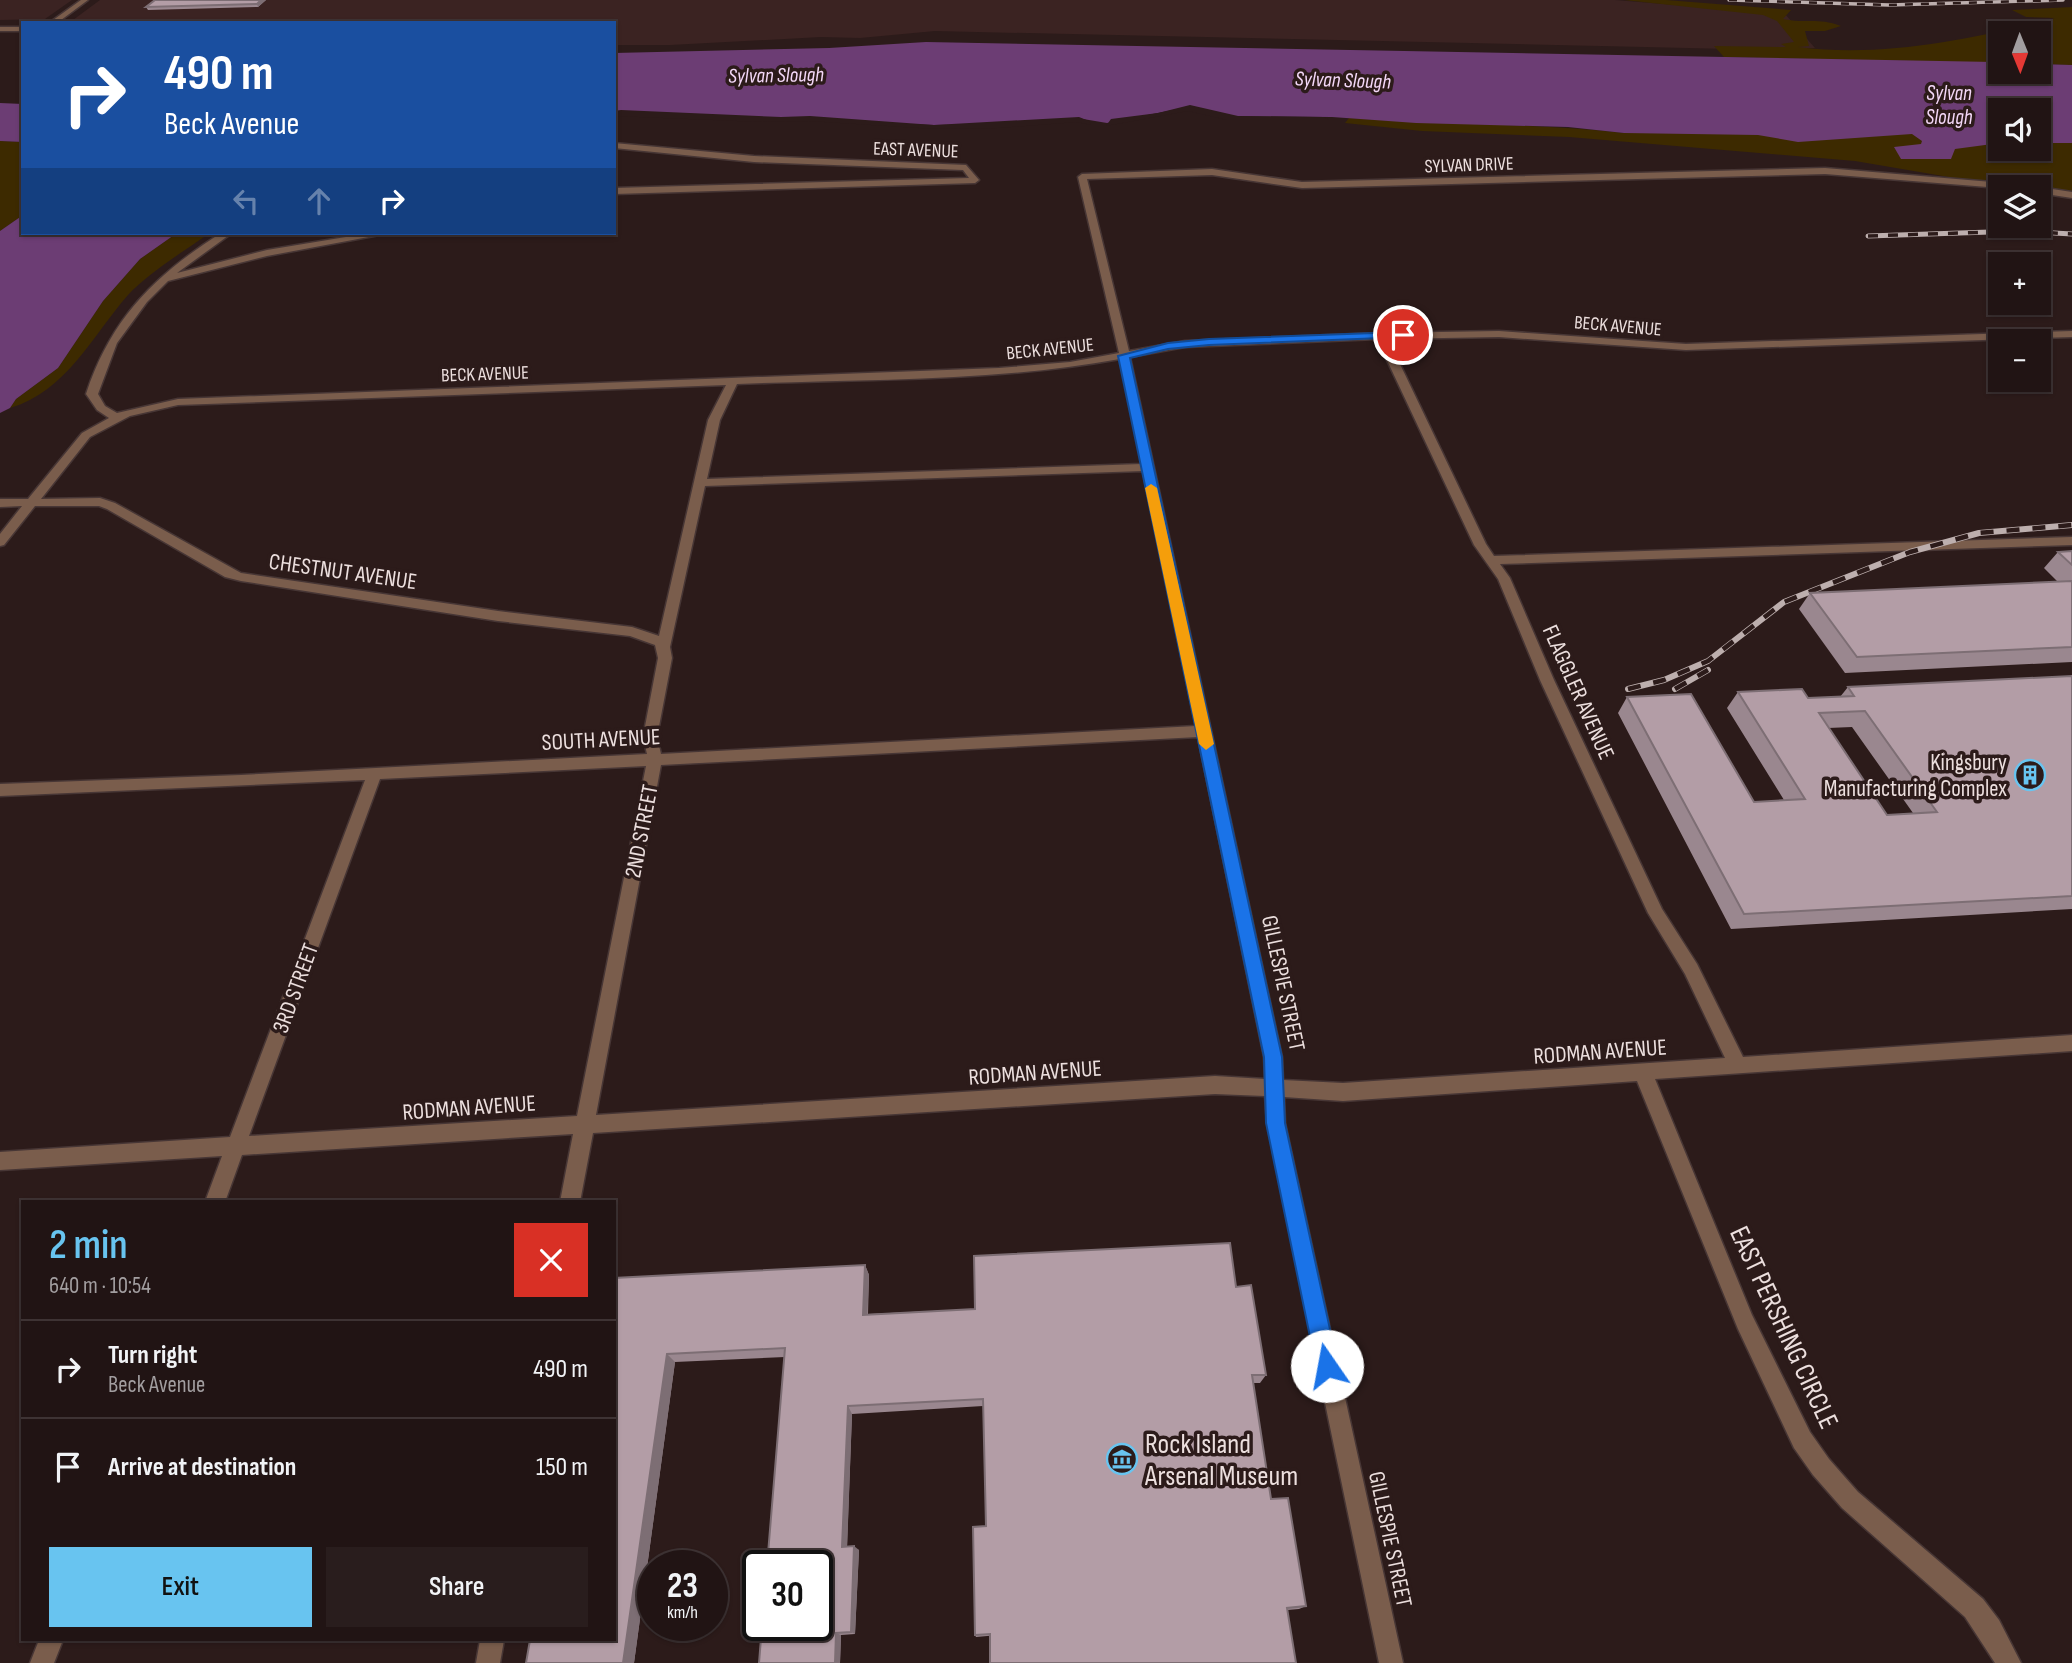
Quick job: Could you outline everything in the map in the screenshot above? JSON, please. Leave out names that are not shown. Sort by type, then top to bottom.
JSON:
[{"type":"street","points":[[55,21],[85,0]]},
{"type":"street","points":[[0,29],[21,29]]},
{"type":"street","name":"EAST AVENUE","points":[[616,145],[754,159],[966,168],[975,180],[616,191]]},
{"type":"street","name":"SYLVAN DRIVE","points":[[1124,356],[1082,177],[1212,172],[1302,186],[1825,171],[1988,185]]},
{"type":"street","points":[[2051,192],[2072,195]]},
{"type":"street","points":[[116,417],[107,414],[95,402],[92,394],[95,382],[120,331],[139,302],[162,279],[224,235]]},
{"type":"street","points":[[162,279],[267,253],[373,235]]},
{"type":"street","points":[[1119,330],[1128,338],[1143,342],[1190,344]]},
{"type":"street","name":"BECK AVENUE","points":[[116,417],[142,408],[178,402],[1033,369],[1190,344],[1499,334],[1686,347],[2072,334]]},
{"type":"street","name":"FLAGGLER AVENUE","points":[[1381,336],[1480,545],[1504,578],[1547,680],[1656,913],[1691,969],[1738,1066]]},
{"type":"street","name":"GILLESPIE STREET","points":[[1124,356],[1273,1057],[1276,1123],[1391,1663]]},
{"type":"street","name":"2ND STREET","points":[[570,1200],[655,758],[650,737],[665,658],[663,647],[714,420],[732,381]]},
{"type":"street","points":[[0,542],[79,442],[116,417]]},
{"type":"street","points":[[700,483],[1146,467]]},
{"type":"street","name":"CHESTNUT AVENUE","points":[[0,503],[73,500],[111,506],[177,545],[241,577],[498,616],[632,632],[660,642],[663,647]]},
{"type":"street","points":[[1491,561],[2072,541]]},
{"type":"street","name":"SOUTH AVENUE","points":[[0,790],[375,774],[1203,731]]},
{"type":"street","name":"3RD STREET","points":[[216,1200],[375,774]]},
{"type":"street","name":"RODMAN AVENUE","points":[[0,1161],[1215,1085],[1343,1092],[2072,1043]]},
{"type":"street","name":"EAST PERSHING CIRCLE","points":[[1643,1073],[1745,1322],[1802,1440],[1850,1500],[1974,1608],[1990,1629],[2009,1663]]},
{"type":"street","points":[[42,1663],[51,1641]]},
{"type":"street","points":[[488,1663],[492,1641]]},
{"type":"shaded area","points":[[0,0],[72,0],[45,19],[0,20]]},
{"type":"shaded area","points":[[100,0],[1615,0],[1785,14],[1815,48],[1775,50],[935,31],[860,38],[821,37],[670,45],[616,45],[616,21],[72,21]]},
{"type":"shaded area","points":[[1624,0],[1666,0],[1791,10],[1783,19],[1841,26],[1825,31],[1805,31],[1809,46],[1798,47],[1830,50],[1895,48],[1988,34],[1988,63],[1724,57],[1714,46],[1786,47],[1781,44],[1794,42],[1777,21],[1763,15]]},
{"type":"shaded area","points":[[2072,7],[2072,65],[2051,64],[2051,21],[2042,21],[2055,18],[2026,17],[2012,10]]},
{"type":"shaded area","points":[[1349,118],[1556,127],[1624,133],[1988,132],[1988,161],[2051,161],[2051,136],[2072,137],[2072,193],[2051,191],[2051,175],[1988,175],[1988,183],[1855,161],[1569,137],[1422,131],[1345,123]]},
{"type":"shaded area","points":[[0,141],[21,142],[21,216],[0,231]]},
{"type":"shaded area","points":[[174,235],[207,235],[136,287],[63,376],[30,400],[10,408],[16,399],[58,368],[103,301],[140,259]]},
{"type":"water","name":"Sylvan Slough","points":[[926,42],[1988,62],[1988,84],[2051,84],[2051,64],[2072,65],[2072,143],[2051,143],[2051,98],[1988,98],[1988,145],[1955,149],[1951,159],[1901,159],[1894,147],[1921,144],[1922,141],[1912,134],[1798,142],[1758,135],[1624,133],[1568,127],[1416,123],[1332,117],[1227,116],[1188,107],[1107,123],[1077,118],[998,124],[934,125],[616,113],[616,53],[829,48]]},
{"type":"water","points":[[0,103],[21,104],[21,142],[0,141]]},
{"type":"water","points":[[21,216],[21,235],[174,235],[140,259],[103,301],[58,368],[16,399],[10,408],[0,413],[0,231]]},
{"type":"pier","points":[[1190,105],[1238,116],[1324,117],[1329,120],[1227,120],[1188,111],[1106,126],[1111,119],[1158,113]]},
{"type":"pier","points":[[616,111],[810,116],[934,125],[1079,117],[1089,121],[1091,125],[1077,122],[998,128],[934,129],[809,121],[762,122],[616,116]]},
{"type":"building","points":[[155,0],[261,0],[257,4],[146,7]]},
{"type":"building","points":[[2072,551],[2072,565],[2058,552]]},
{"type":"building","points":[[2072,581],[2072,647],[1857,657],[1810,593]]},
{"type":"building","name":"Kingsbury Manufacturing Complex","points":[[2072,676],[2072,896],[1744,914],[1627,697],[1691,694],[1754,802],[1805,799],[1738,692],[1802,689],[1808,698],[1854,696],[1848,687]],"holes":[[[1865,711],[1937,812],[1887,815],[1819,713]]]},
{"type":"building","name":"Rock Island Arsenal Museum","points":[[1230,1243],[1236,1287],[1251,1285],[1266,1375],[1252,1375],[1271,1499],[1288,1498],[1306,1606],[1287,1608],[1296,1663],[990,1663],[990,1634],[975,1635],[973,1527],[986,1526],[983,1399],[848,1406],[842,1547],[854,1546],[851,1632],[836,1633],[835,1663],[759,1663],[761,1641],[833,1641],[833,1550],[768,1550],[785,1348],[667,1354],[623,1663],[526,1663],[530,1641],[616,1641],[616,1278],[865,1265],[863,1315],[975,1309],[974,1256]]},
{"type":"railway","points":[[1729,0],[1889,5],[2063,0]]},
{"type":"railway","points":[[1868,236],[2021,231],[2072,234]]},
{"type":"railway","points":[[1628,689],[1664,680],[1708,661],[1784,602],[1910,552],[1979,533],[2072,525]]},
{"type":"railway","points":[[1675,689],[1708,670]]},
{"type":"slow traffic","points":[[1151,488],[1206,744]]},
{"type":"place","name":"Kingsbury Manufacturing Complex","points":[[2030,775]]},
{"type":"place","name":"Rock Island Arsenal Museum","points":[[1122,1459]]},
{"type":"route","points":[[1327,1366],[1276,1123],[1273,1057],[1124,356],[1168,346],[1209,342],[1403,335]]}]
